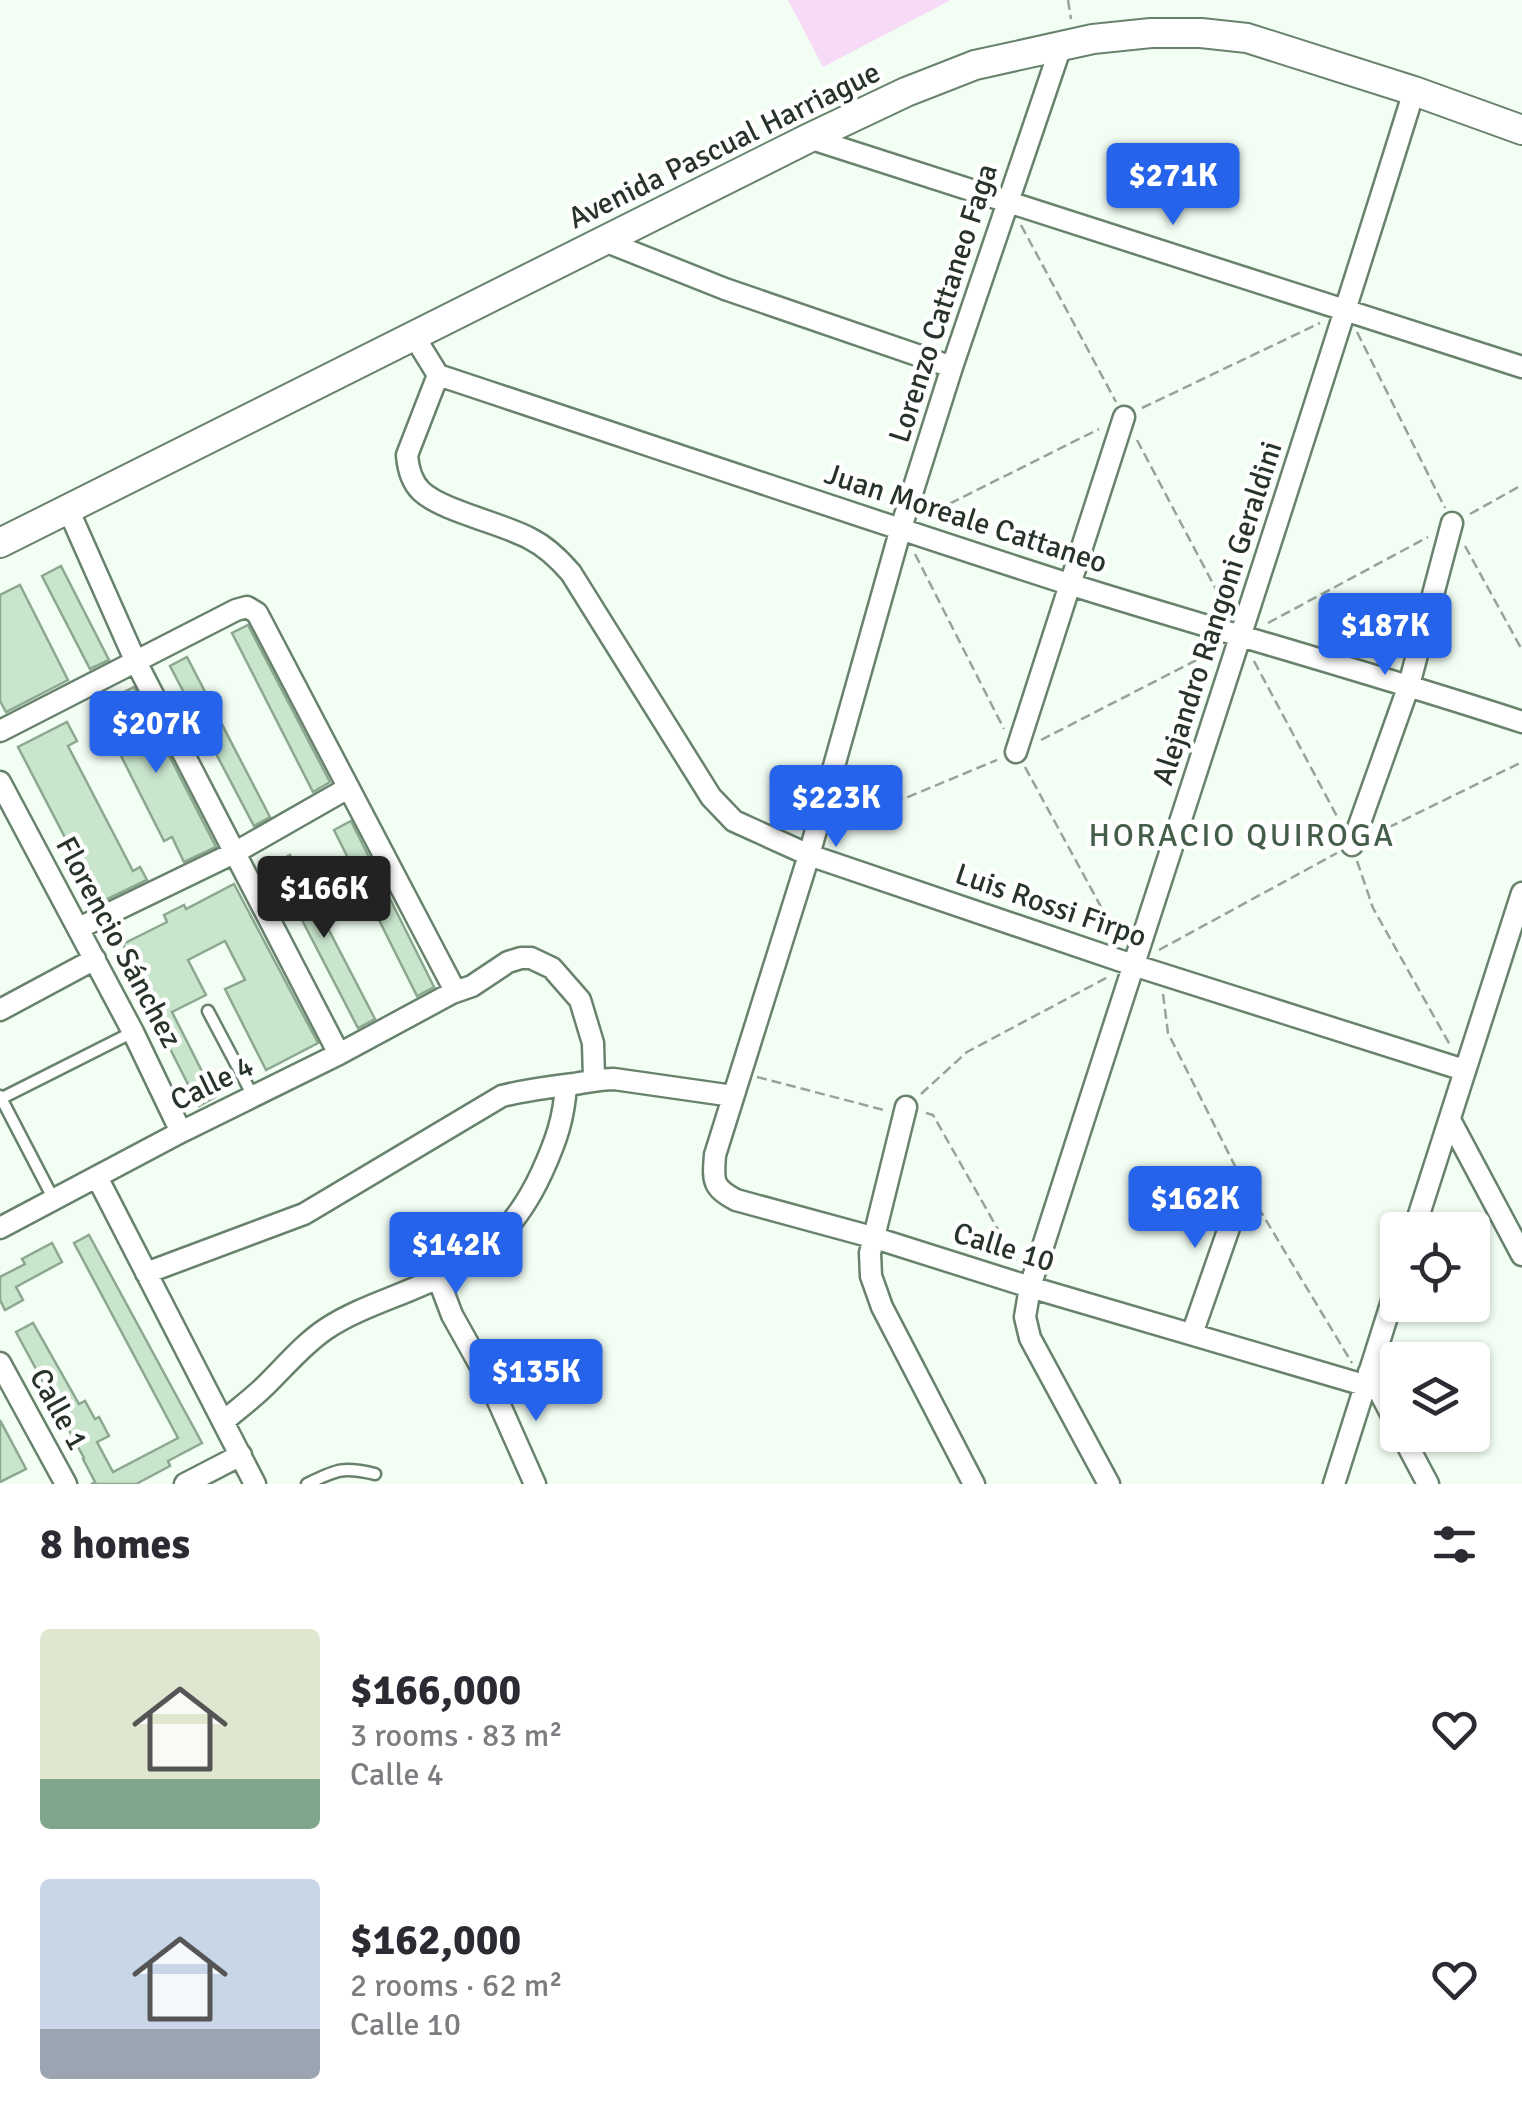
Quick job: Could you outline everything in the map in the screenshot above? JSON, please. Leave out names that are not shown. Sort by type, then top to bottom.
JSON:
[{"type":"street","name":"Avenida Pascual Harriague","points":[[0,543],[808,138],[975,65],[1093,39],[1151,33],[1248,38],[1522,130]]},
{"type":"street","name":"Lorenzo Cattaneo Faga","points":[[715,1155],[809,855],[952,367],[1062,46]]},
{"type":"street","name":"Alejandro Rangoni Geraldini","points":[[1109,1484],[1030,1338],[1025,1317],[1030,1287],[1242,637],[1414,91]]},
{"type":"street","points":[[808,138],[1522,367]]},
{"type":"street","points":[[602,240],[725,289],[952,367]]},
{"type":"street","points":[[414,336],[438,375]]},
{"type":"street","name":"Juan Moreale Cattaneo","points":[[438,375],[1070,584],[1522,722]]},
{"type":"street","name":"Luis Rossi Firpo","points":[[438,375],[407,455],[408,468],[418,489],[434,500],[529,537],[552,552],[571,574],[711,797],[734,822],[809,855],[1464,1070]]},
{"type":"street","points":[[1016,752],[1124,416]]},
{"type":"street","points":[[68,509],[136,660],[339,1054]]},
{"type":"street","points":[[1352,845],[1409,685],[1452,523]]},
{"type":"street","points":[[0,731],[248,606],[257,613],[452,985],[452,993]]},
{"type":"street","name":"Florencio Sánchez","points":[[1,787],[134,1032],[181,1132]]},
{"type":"street","points":[[78,928],[236,852],[348,788]]},
{"type":"street","points":[[1420,1212],[1522,893]]},
{"type":"street","name":"Calle 4","points":[[0,1228],[472,986],[508,962],[531,958],[541,961],[580,1000],[592,1043],[594,1079]]},
{"type":"street","points":[[0,1010],[96,960]]},
{"type":"street","points":[[146,1273],[304,1214],[502,1096],[531,1088],[614,1079],[733,1096]]},
{"type":"street","points":[[224,1422],[328,1327],[438,1278],[477,1257],[504,1234],[528,1203],[559,1135],[566,1085]]},
{"type":"street","points":[[906,1107],[872,1237],[871,1276],[882,1306],[974,1484]]},
{"type":"street","points":[[1450,1120],[1522,1255]]},
{"type":"street","name":"Calle 10","points":[[715,1155],[714,1179],[719,1190],[736,1200],[1192,1334],[1366,1378]]},
{"type":"street","points":[[97,1177],[256,1484]]},
{"type":"street","points":[[1192,1334],[1244,1185]]},
{"type":"street","points":[[438,1278],[452,1315],[490,1384],[528,1482]]},
{"type":"street","points":[[1334,1484],[1385,1322]]},
{"type":"street","name":"Calle 1","points":[[0,1363],[66,1484]]},
{"type":"street","points":[[1366,1378],[1380,1399]]},
{"type":"street","points":[[1411,1452],[1428,1484]]},
{"type":"street","points":[[185,1484],[241,1454]]},
{"type":"lane","points":[[208,1011],[253,1096]]},
{"type":"lane","points":[[54,1198],[0,1098],[134,1032]]},
{"type":"lane","points":[[307,1484],[338,1469],[374,1474]]},
{"type":"path","points":[[1008,201],[1352,845],[1373,908],[1464,1070]]},
{"type":"path","points":[[1124,416],[902,528],[1016,752],[1133,964]]},
{"type":"path","points":[[822,811],[855,819],[1016,752],[1242,637],[1522,485]]},
{"type":"path","points":[[1452,523],[1522,650]]},
{"type":"path","points":[[906,1107],[967,1052],[1352,845],[1522,762]]},
{"type":"path","points":[[1160,973],[1168,1033],[1244,1185],[1366,1378]]},
{"type":"path","points":[[740,1072],[885,1110],[906,1107],[933,1115],[1030,1287]]},
{"type":"shaded area","points":[[788,0],[951,0],[823,67]]},
{"type":"building","points":[[61,566],[109,660],[90,669],[42,576]]},
{"type":"building","points":[[20,585],[68,680],[6,712],[0,701],[0,595]]},
{"type":"building","points":[[248,625],[330,782],[313,792],[232,633]]},
{"type":"building","points":[[187,657],[270,817],[254,826],[170,666]]},
{"type":"building","points":[[134,687],[216,847],[184,862],[172,837],[164,841],[111,736],[116,733],[101,704]]},
{"type":"building","points":[[67,722],[77,741],[68,746],[133,871],[140,867],[147,880],[99,903],[18,747]]},
{"type":"building","points":[[351,821],[434,987],[417,996],[334,830]]},
{"type":"building","points":[[290,855],[375,1019],[358,1028],[273,864]]},
{"type":"building","points":[[234,884],[318,1043],[266,1070],[225,989],[245,980],[225,941],[188,960],[206,995],[172,1012],[215,1097],[199,1106],[123,944],[167,922],[164,915],[184,905],[186,909]]},
{"type":"building","points":[[89,1235],[202,1443],[136,1484],[91,1484],[95,1482],[84,1458],[16,1332],[33,1323],[79,1404],[85,1401],[95,1419],[99,1417],[109,1436],[97,1442],[113,1472],[178,1438],[74,1243]]},
{"type":"building","points":[[52,1243],[62,1262],[16,1287],[23,1300],[5,1310],[0,1300],[0,1277],[25,1264],[22,1259]]},
{"type":"building","points":[[0,1420],[26,1469],[0,1482]]},
{"type":"district","name":"HORACIO QUIROGA","points":[[1242,835]]}]
